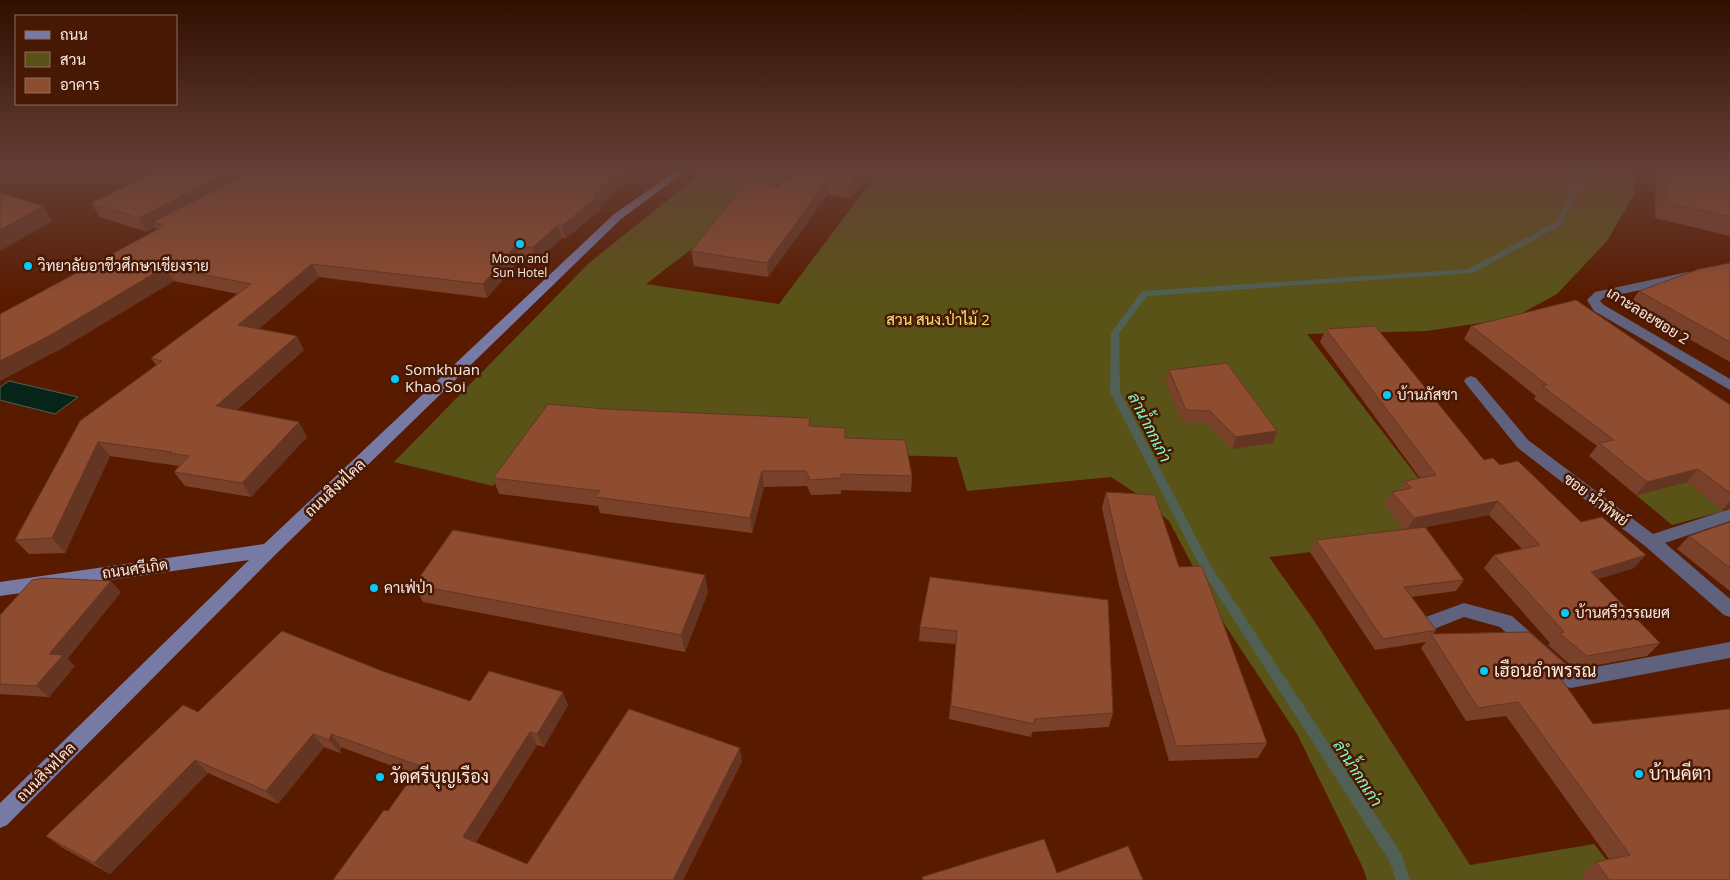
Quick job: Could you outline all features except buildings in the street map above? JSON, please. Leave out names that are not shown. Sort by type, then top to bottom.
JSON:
[{"type":"main road","name":"ถนนสิงหไคล","points":[[0,818],[269,550],[624,212]]},
{"type":"main road","name":"ถนนศรีเกิด","points":[[0,589],[269,550]]},
{"type":"street","name":"เกาะลอยซอย 2","points":[[1698,274],[1599,295],[1593,300],[1599,308],[1730,385]]},
{"type":"street","name":"ซอย น้ำทิพย์","points":[[1471,381],[1523,444],[1651,541],[1730,610]]},
{"type":"street","points":[[1651,541],[1730,515]]},
{"type":"street","points":[[1429,623],[1464,610],[1506,621],[1571,680],[1730,650]]},
{"type":"green space","name":"สวน สนง.ป่าไม้ 2","points":[[653,212],[740,212],[646,284],[779,304],[848,212],[1624,212],[1607,241],[1557,294],[1513,318],[1427,331],[1307,334],[1426,488],[1417,539],[1269,557],[1313,619],[1470,865],[1594,844],[1612,867],[1585,880],[1367,880],[1363,868],[1297,734],[1219,616],[1169,521],[1140,496],[1111,477],[967,491],[957,457],[854,454],[548,413],[493,486],[394,462],[589,263]]},
{"type":"green space","points":[[1687,482],[1724,511],[1672,525],[1636,495]]},
{"type":"shaded area","points":[[9,381],[78,397],[55,414],[0,400],[0,387]]},
{"type":"waterway","name":"ลำน้ำกกเก่า","points":[[1403,880],[1396,858],[1207,569],[1115,392],[1115,333],[1144,294],[1470,271],[1559,223],[1564,212]]},
{"type":"place","name":"Moon and Sun Hotel","points":[[520,244]]},
{"type":"place","name":"วิทยาลัยอาชีวศึกษาเชียงราย","points":[[28,266]]},
{"type":"place","name":"Somkhuan Khao Soi","points":[[395,379]]},
{"type":"place","name":"บ้านภัสชา","points":[[1387,395]]},
{"type":"place","name":"คาเฟ่ป่า","points":[[374,588]]},
{"type":"place","name":"บ้านศรีวรรณยศ","points":[[1565,613]]},
{"type":"place","name":"เฮือนอำพรรณ","points":[[1484,671]]},
{"type":"place","name":"บ้านคีตา","points":[[1639,774]]},
{"type":"place","name":"วัดศรีบุญเรือง","points":[[380,777]]}]
